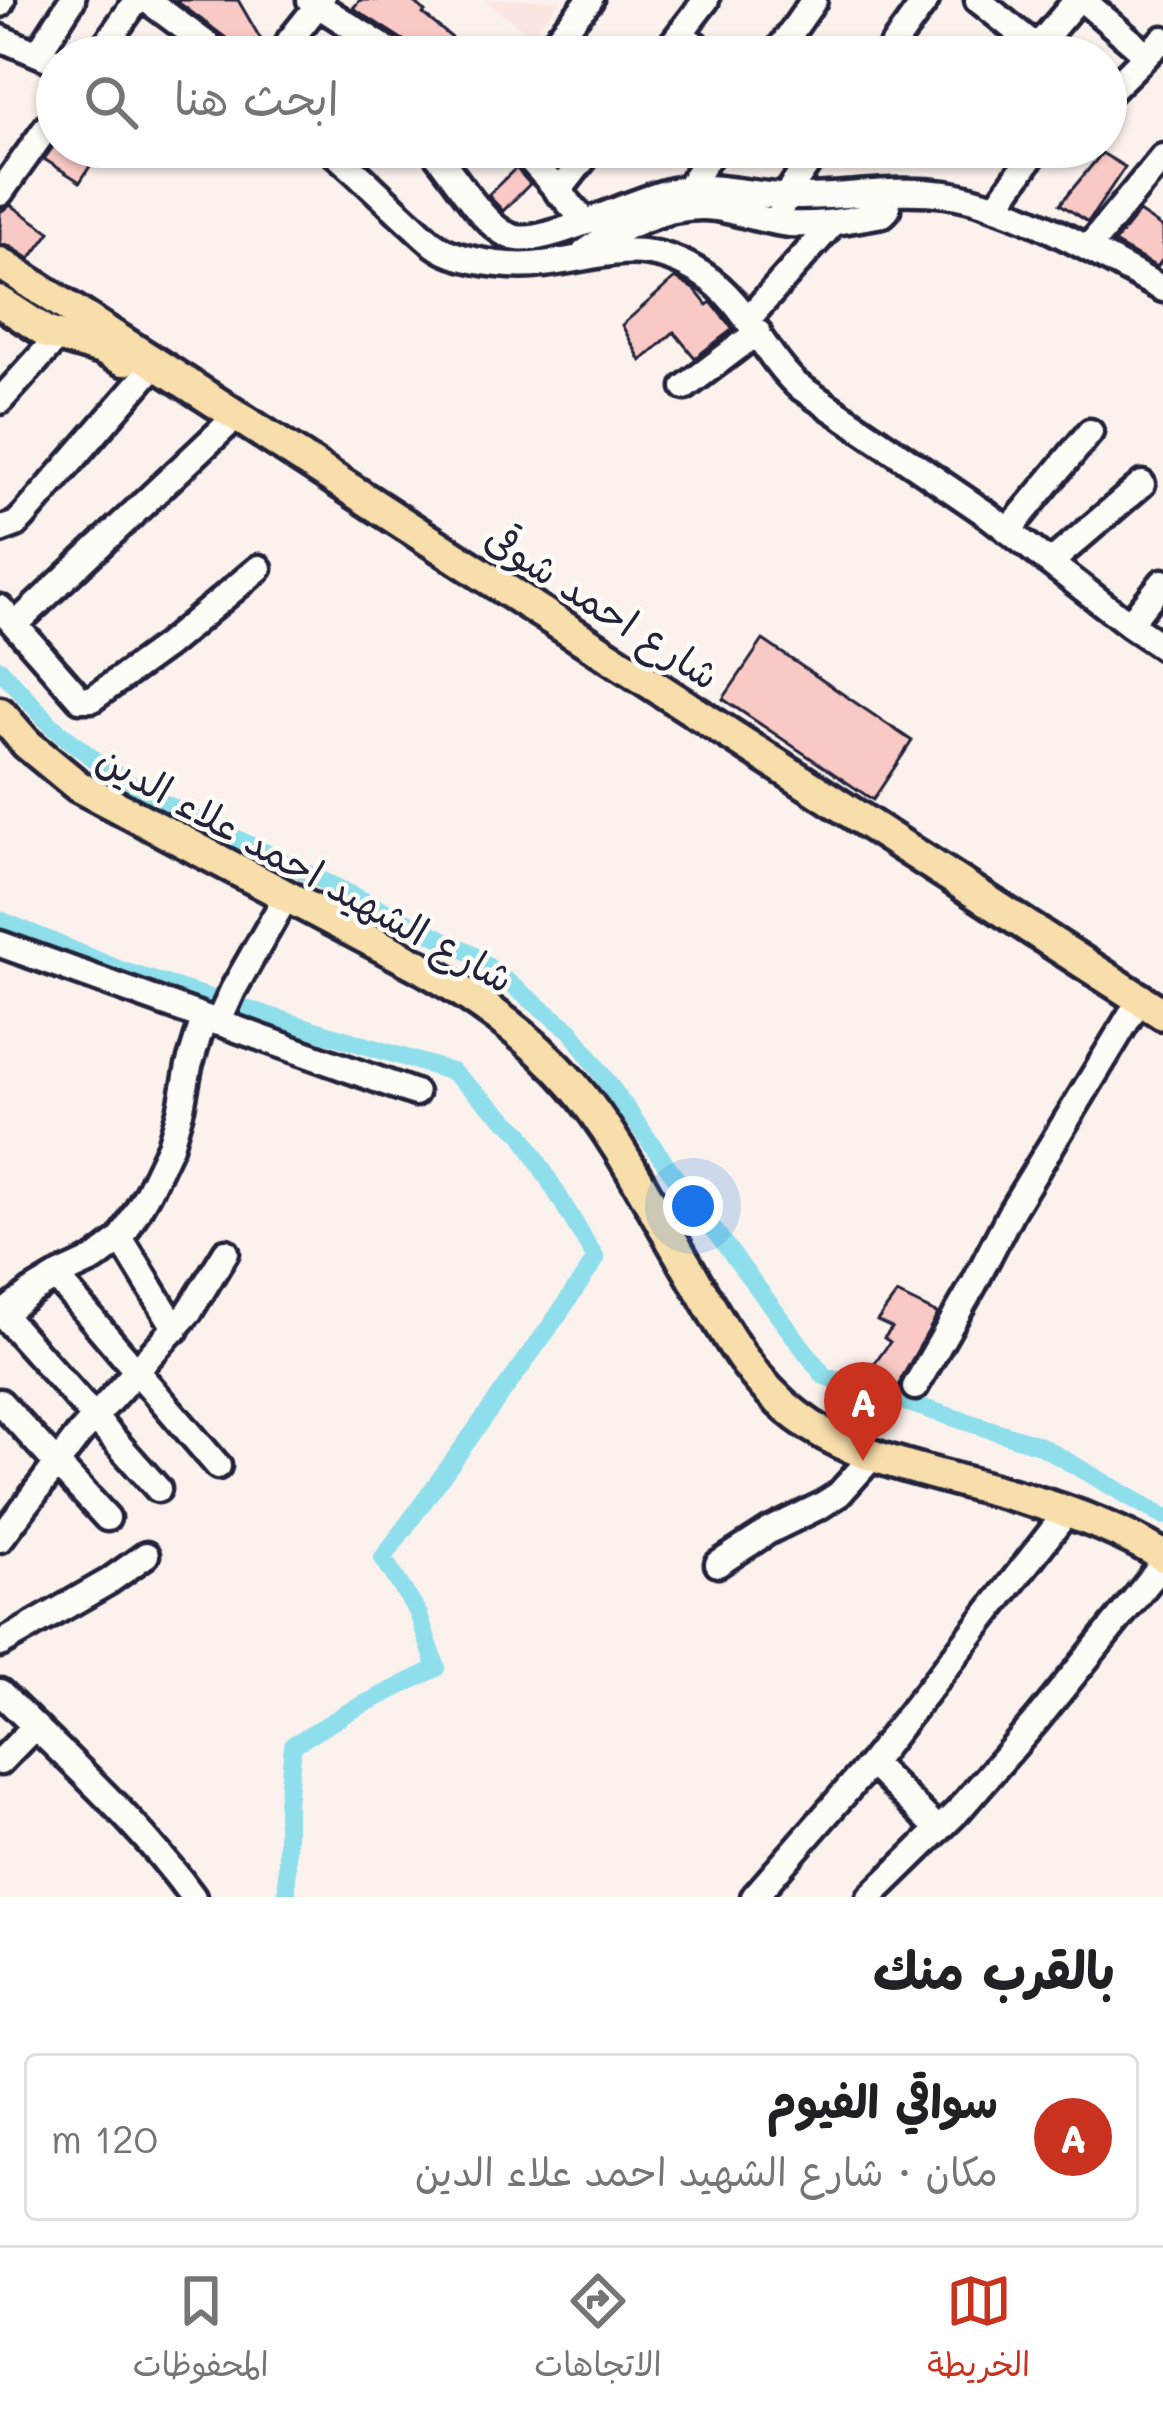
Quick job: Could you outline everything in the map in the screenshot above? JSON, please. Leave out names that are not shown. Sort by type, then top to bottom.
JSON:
[{"type":"main road","name":"شارع احمد شوقى","points":[[0,263],[1163,1013]]},
{"type":"main road","points":[[48,332],[56,300]]},
{"type":"main road","name":"شارع احمد شوقى","points":[[0,302],[48,332],[102,349],[146,375],[1163,1035]]},
{"type":"main road","name":"شارع الشهيد احمد علاء الدين","points":[[0,713],[27,744],[78,786],[448,982],[544,1056],[573,1086],[612,1141],[752,1372],[797,1417],[826,1436],[873,1456],[1067,1511],[1137,1539],[1163,1560]]},
{"type":"street","points":[[57,36],[72,0]]},
{"type":"street","points":[[112,36],[137,0]]},
{"type":"street","points":[[147,0],[196,36]]},
{"type":"street","points":[[559,36],[590,0]]},
{"type":"street","points":[[683,36],[706,0]]},
{"type":"street","points":[[789,36],[814,0]]},
{"type":"street","points":[[906,36],[926,0]]},
{"type":"street","points":[[978,0],[1023,36]]},
{"type":"street","points":[[1054,36],[1080,0],[1155,46],[1127,74]]},
{"type":"street","points":[[293,36],[317,2],[368,36]]},
{"type":"street","points":[[0,38],[36,53]]},
{"type":"street","points":[[0,193],[36,142]]},
{"type":"street","points":[[1088,248],[1163,157]]},
{"type":"street","points":[[350,168],[440,249],[457,256],[523,265],[615,250],[644,251],[703,274],[727,294],[797,385],[1008,531],[1163,647]]},
{"type":"street","points":[[447,168],[488,219],[513,238],[532,239],[688,188],[717,188],[781,210],[805,224],[885,213],[886,193]]},
{"type":"street","points":[[537,168],[585,221]]},
{"type":"street","points":[[558,192],[577,168]]},
{"type":"street","points":[[688,188],[701,168]]},
{"type":"street","points":[[781,210],[806,168]]},
{"type":"street","points":[[996,207],[1023,168]]},
{"type":"street","points":[[578,257],[626,226],[683,208],[781,210],[886,193],[944,194],[996,207],[1088,248],[1163,289]]},
{"type":"street","points":[[686,387],[753,325],[834,222]]},
{"type":"street","points":[[0,400],[48,332]]},
{"type":"street","points":[[0,530],[23,518],[146,375]]},
{"type":"street","points":[[226,426],[8,617],[85,701],[167,645],[260,568]]},
{"type":"street","points":[[1008,531],[1090,432]]},
{"type":"street","points":[[1050,563],[1142,484]]},
{"type":"street","points":[[1129,624],[1163,582]]},
{"type":"street","points":[[158,1489],[1,1315],[121,1239],[170,1147],[189,1066],[286,897]]},
{"type":"street","points":[[0,944],[220,1011],[415,1093]]},
{"type":"street","points":[[915,1388],[1012,1210],[1131,1014]]},
{"type":"street","points":[[121,1239],[176,1328]]},
{"type":"street","points":[[0,1539],[56,1464],[176,1328],[226,1252]]},
{"type":"street","points":[[56,1276],[218,1466]]},
{"type":"street","points":[[3,1412],[107,1518]]},
{"type":"street","points":[[718,1564],[839,1494],[873,1456]]},
{"type":"street","points":[[754,1897],[871,1762],[1067,1511]]},
{"type":"street","points":[[0,1644],[146,1555]]},
{"type":"street","points":[[871,1897],[958,1811],[1024,1735],[1163,1560]]},
{"type":"street","points":[[0,1692],[107,1795],[193,1897]]},
{"type":"street","points":[[0,1762],[35,1726]]},
{"type":"street","points":[[871,1762],[938,1830]]},
{"type":"shaded area","points":[[485,0],[561,0],[531,36]]},
{"type":"building","points":[[175,0],[238,0],[259,36],[223,36]]},
{"type":"building","points":[[360,0],[412,0],[450,36],[397,36],[353,8]]},
{"type":"building","points":[[58,168],[89,168],[80,182]]},
{"type":"building","points":[[516,168],[530,184],[503,211],[488,195]]},
{"type":"building","points":[[1090,168],[1124,168],[1088,222],[1060,204]]},
{"type":"building","points":[[11,205],[50,232],[30,259],[0,244],[0,212]]},
{"type":"building","points":[[1139,212],[1163,228],[1163,259],[1157,267],[1114,243]]},
{"type":"building","points":[[675,278],[695,290],[707,305],[711,302],[733,329],[695,358],[674,332],[641,361],[622,325]]},
{"type":"building","points":[[763,640],[912,741],[873,800],[723,699]]},
{"type":"building","points":[[897,1294],[938,1314],[899,1388],[868,1373],[890,1342],[884,1338],[892,1328],[877,1321]]},
{"type":"waterway","points":[[0,669],[53,727],[143,793],[469,952],[571,1031],[824,1376],[1039,1445],[1163,1516]]},
{"type":"waterway","points":[[0,920],[123,971],[452,1072],[521,1133],[596,1259],[383,1558],[418,1613],[437,1668],[293,1745],[287,1804],[287,1897]]},
{"type":"place","name":"سواقي الفيوم","points":[[863,1461]]}]
